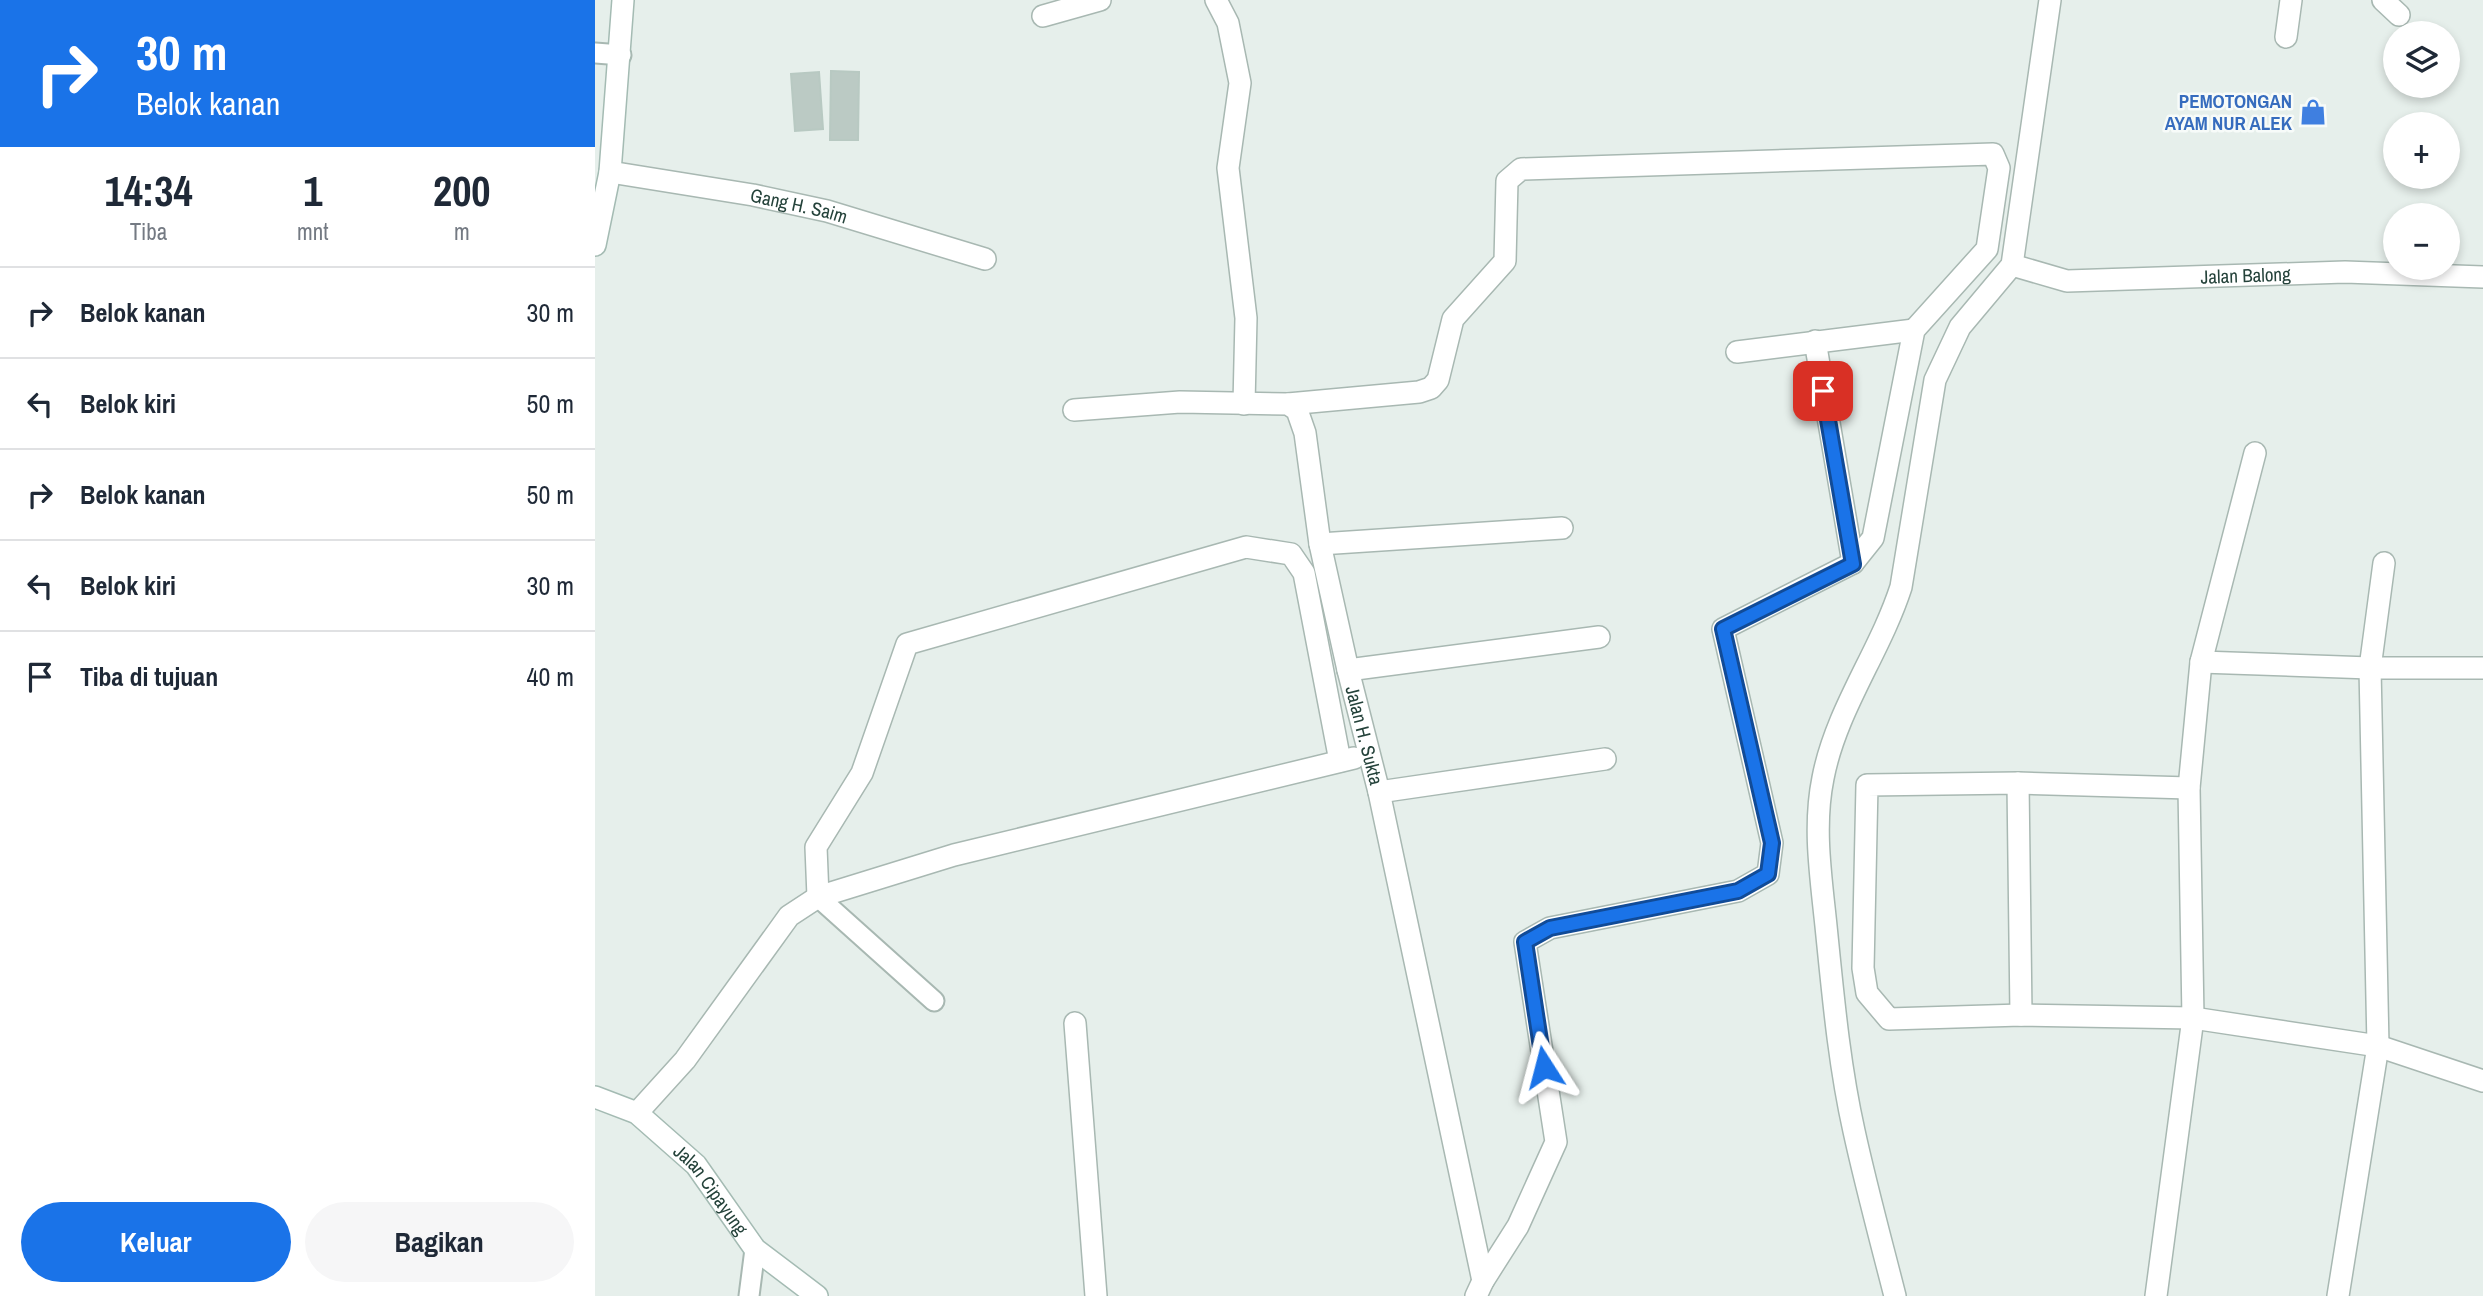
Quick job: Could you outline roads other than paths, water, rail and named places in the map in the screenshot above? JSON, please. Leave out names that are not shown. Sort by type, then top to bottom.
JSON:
[{"type":"street","points":[[595,244],[600,205],[610,172],[621,55],[623,0]]},
{"type":"street","points":[[1043,16],[1100,0]]},
{"type":"street","points":[[1216,0],[1228,23],[1240,83],[1228,168],[1246,318],[1244,404]]},
{"type":"street","points":[[1895,1296],[1853,1130],[1836,1034],[1817,815],[1823,777],[1835,738],[1875,645],[1891,617],[1901,587],[1935,380],[1960,327],[2012,265],[2050,0]]},
{"type":"street","points":[[2287,37],[2291,0]]},
{"type":"street","points":[[2383,0],[2399,15]]},
{"type":"street","points":[[1074,410],[1180,402],[1288,404],[1419,392],[1431,387],[1438,380],[1453,319],[1505,261],[1507,181],[1521,169],[1993,154],[1999,169],[1987,249],[1914,330],[1873,538],[1853,564],[1723,629],[1772,843],[1768,874],[1738,891],[1550,928],[1525,942],[1556,1142],[1518,1226],[1479,1289]]},
{"type":"street","name":"Gang H. Saim","points":[[610,172],[753,195],[827,211],[985,259]]},
{"type":"street","name":"Jalan Balong","points":[[2012,265],[2067,281],[2344,272],[2483,276]]},
{"type":"street","points":[[1737,352],[1914,330]]},
{"type":"street","points":[[1815,341],[1853,564]]},
{"type":"street","name":"Jalan H. Sukta","points":[[1288,404],[1297,410],[1305,433],[1320,544],[1347,670],[1379,792],[1479,1289]]},
{"type":"street","points":[[2156,1296],[2193,1018],[2189,788],[2201,662],[2255,453]]},
{"type":"street","points":[[1320,544],[1562,528]]},
{"type":"street","points":[[818,897],[816,847],[862,773],[907,644],[1245,547],[1291,554],[1304,573],[1340,761]]},
{"type":"street","points":[[2338,1296],[2378,1046],[2370,668],[2384,563]]},
{"type":"street","points":[[1347,670],[1599,637]]},
{"type":"street","points":[[2201,662],[2370,668],[2483,668]]},
{"type":"street","points":[[637,1113],[685,1060],[789,916],[818,897],[954,855],[1369,755]]},
{"type":"street","points":[[1379,792],[1605,759]]},
{"type":"street","points":[[2189,788],[2018,783],[1867,785],[1863,968],[1867,993],[1889,1019],[2021,1015],[2193,1018],[2378,1046],[2483,1081]]},
{"type":"street","points":[[2018,783],[2021,1015]]},
{"type":"street","points":[[1075,1023],[1096,1296]]},
{"type":"street","name":"Jalan Cipayung","points":[[595,1097],[637,1113],[696,1165],[755,1249],[817,1296]]},
{"type":"lane","points":[[595,53],[621,55]]},
{"type":"lane","points":[[818,897],[934,1001]]},
{"type":"lane","points":[[749,1296],[755,1249]]},
{"type":"place","name":"PEMOTONGAN AYAM NUR ALEK","points":[[2313,112]]}]
